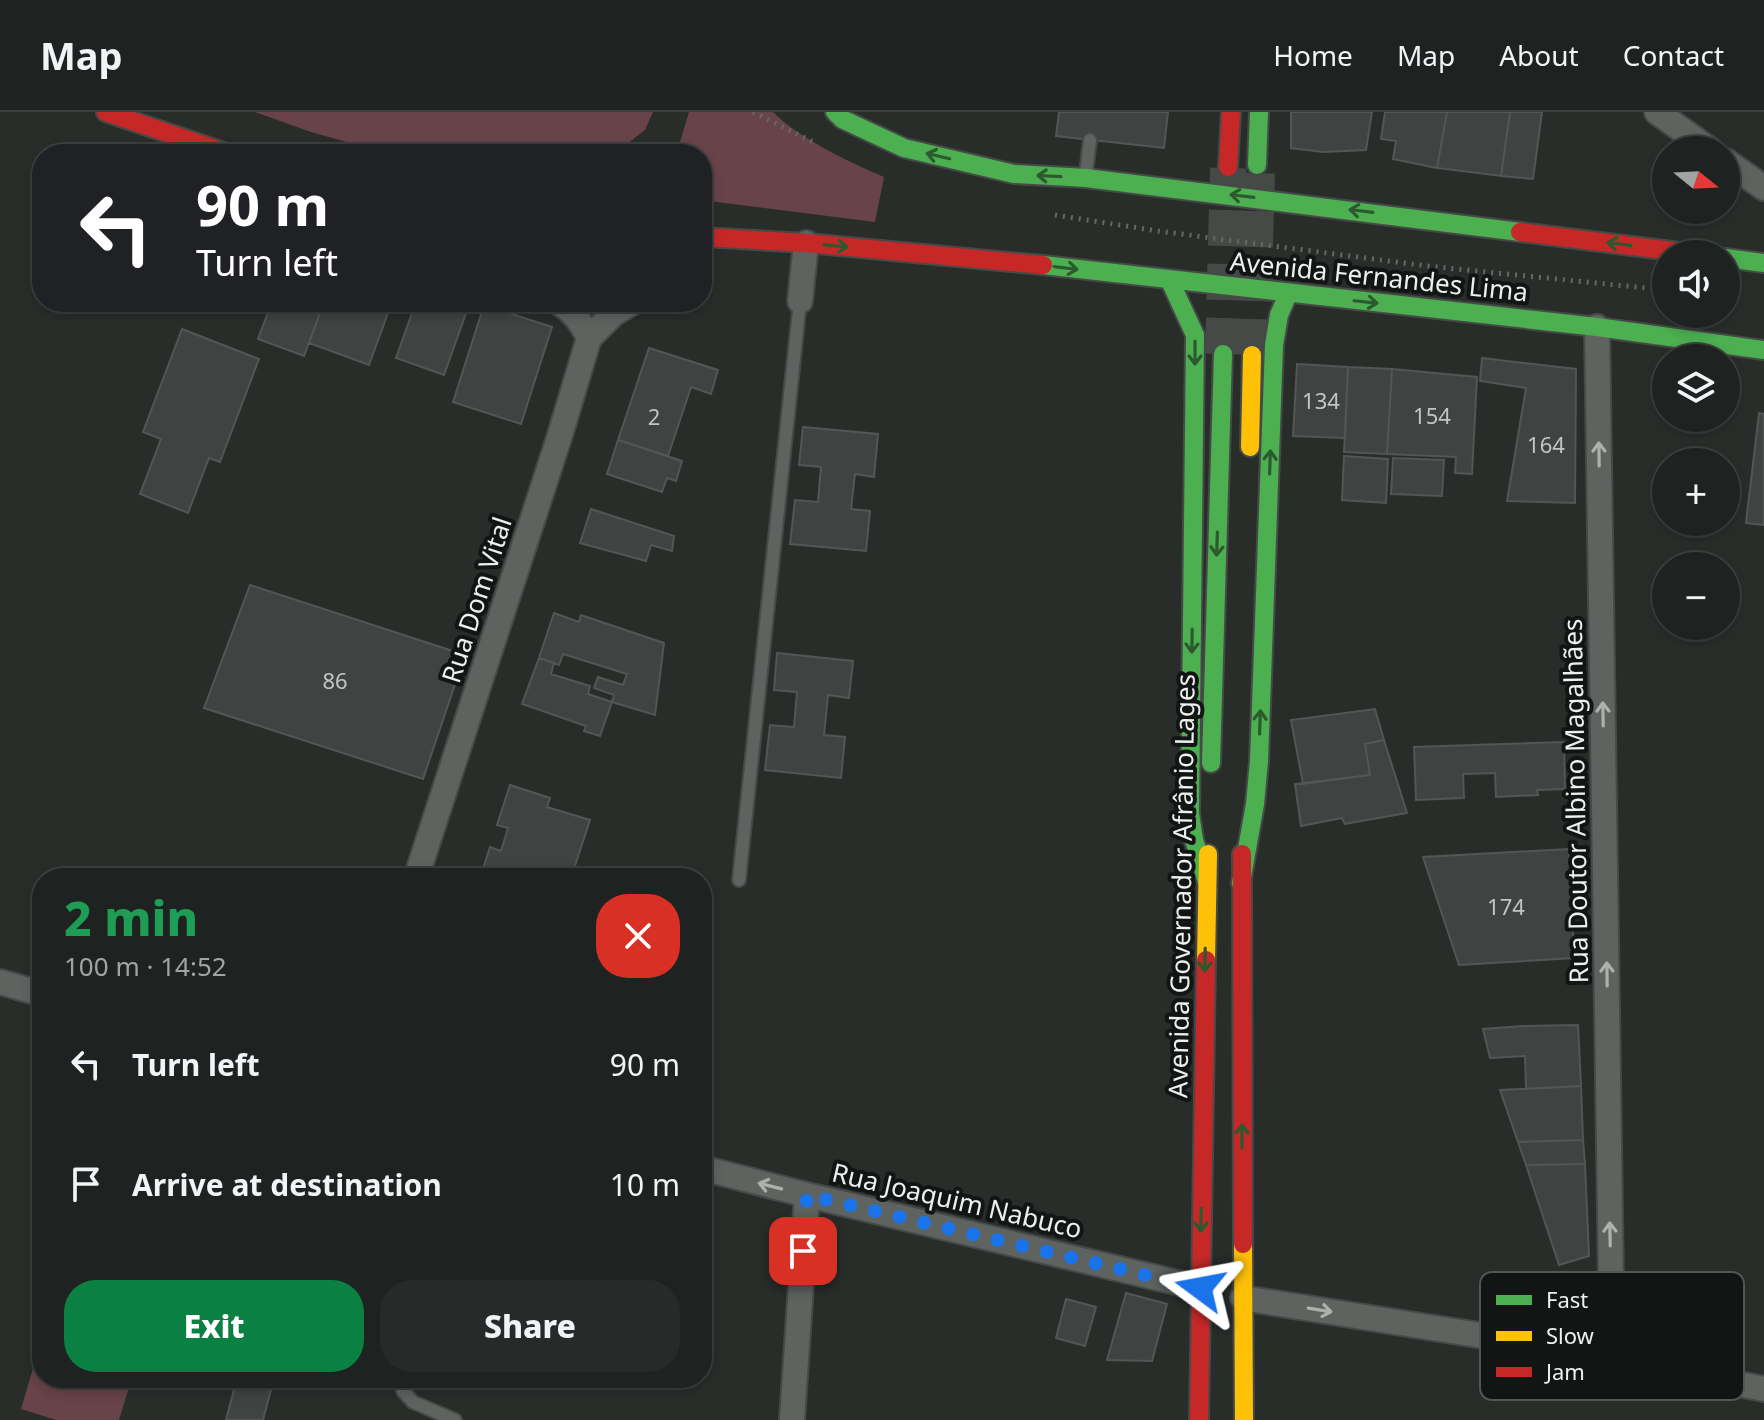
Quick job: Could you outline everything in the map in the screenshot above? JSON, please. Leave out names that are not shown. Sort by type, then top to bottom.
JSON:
[{"type":"main road","points":[[106,112],[200,144]]},
{"type":"main road","points":[[835,112],[842,119],[904,148],[1014,174],[1086,178],[1652,249]]},
{"type":"main road","points":[[1228,167],[1231,112]]},
{"type":"main road","points":[[1257,165],[1259,112]]},
{"type":"main road","name":"Avenida Fernandes Lima","points":[[713,238],[988,259],[1597,327],[1764,350]]},
{"type":"main road","points":[[1740,260],[1764,263]]},
{"type":"main road","points":[[1170,281],[1195,335],[1190,813],[1194,840],[1207,882]]},
{"type":"main road","points":[[1241,883],[1259,761],[1274,345],[1279,315],[1288,294]]},
{"type":"main road","name":"Avenida Governador Afrânio Lages","points":[[1210,786],[1223,354]]},
{"type":"main road","points":[[1250,467],[1252,355]]},
{"type":"main road","name":"Avenida Governador Afrânio Lages","points":[[1199,1420],[1222,1298],[1241,883],[1247,611]]},
{"type":"main road","name":"Avenida Governador Afrânio Lages","points":[[1209,818],[1207,882],[1222,1298],[1244,1378],[1244,1420]]},
{"type":"street","points":[[1657,112],[1690,136]]},
{"type":"street","points":[[1740,171],[1764,188]]},
{"type":"street","points":[[800,301],[806,243]]},
{"type":"street","points":[[571,312],[581,321],[589,338],[616,312]]},
{"type":"street","name":"Rua Doutor Albino Magalhães","points":[[1597,327],[1611,1272]]},
{"type":"street","name":"Rua Dom Vital","points":[[419,868],[589,338]]},
{"type":"street","points":[[0,982],[32,991]]},
{"type":"street","name":"Rua Joaquim Nabuco","points":[[712,1171],[1222,1298],[1480,1336]]},
{"type":"street","points":[[792,1420],[807,1195]]},
{"type":"street","name":"Rua Joaquim Nabuco","points":[[1744,1385],[1764,1389]]},
{"type":"lane","points":[[1086,178],[1090,140]]},
{"type":"lane","points":[[739,880],[800,301]]},
{"type":"lane","points":[[403,1388],[413,1402],[455,1420]]},
{"type":"shaded area","points":[[255,112],[653,112],[645,130],[627,144],[354,144]]},
{"type":"shaded area","points":[[689,112],[773,112],[811,140],[884,177],[875,222],[712,201],[712,144],[678,144]]},
{"type":"shaded area","points":[[32,1372],[32,1388],[129,1388],[119,1420],[56,1420],[21,1409]]},
{"type":"building","points":[[1059,112],[1168,112],[1164,148],[1056,136]]},
{"type":"building","points":[[1291,112],[1372,112],[1366,150],[1323,152],[1291,148]]},
{"type":"building","points":[[1385,112],[1447,112],[1437,168],[1393,159],[1396,141],[1381,139]]},
{"type":"building","points":[[1447,112],[1510,112],[1501,176],[1437,168]]},
{"type":"building","points":[[1510,112],[1542,112],[1533,179],[1501,176]]},
{"type":"building","points":[[268,312],[320,312],[304,356],[258,339]]},
{"type":"building","points":[[320,312],[388,312],[369,365],[309,343]]},
{"type":"building","points":[[412,312],[466,312],[444,375],[396,358]]},
{"type":"building","points":[[482,312],[506,312],[552,327],[521,424],[453,402]]},
{"type":"building","points":[[182,329],[259,359],[220,462],[209,458],[188,513],[140,494],[161,439],[143,432]]},
{"type":"building","points":[[649,348],[718,370],[711,394],[691,387],[668,456],[618,440]]},
{"type":"building","points":[[1482,358],[1576,369],[1575,503],[1507,501],[1526,388],[1480,381]]},
{"type":"building","points":[[1297,364],[1348,367],[1345,438],[1293,436]]},
{"type":"building","points":[[1348,367],[1392,369],[1387,454],[1344,452]]},
{"type":"building","points":[[1392,369],[1477,377],[1472,474],[1455,473],[1456,457],[1387,454]]},
{"type":"building","points":[[1759,413],[1764,414],[1764,525],[1746,523]]},
{"type":"building","points":[[803,427],[878,434],[874,477],[855,474],[851,509],[870,511],[866,551],[790,544],[795,500],[818,502],[821,467],[799,465]]},
{"type":"building","points":[[618,440],[682,461],[676,481],[667,478],[662,492],[607,474]]},
{"type":"building","points":[[1344,456],[1388,459],[1386,503],[1342,500]]},
{"type":"building","points":[[1393,458],[1444,460],[1442,496],[1391,494]]},
{"type":"building","points":[[591,509],[674,536],[672,551],[651,545],[646,561],[580,543]]},
{"type":"building","points":[[250,585],[465,655],[423,779],[204,708]]},
{"type":"building","points":[[554,613],[579,622],[581,615],[664,643],[655,715],[612,702],[614,695],[594,688],[598,677],[623,685],[627,674],[563,654],[559,665],[539,658]]},
{"type":"building","points":[[777,653],[853,661],[849,698],[828,695],[824,735],[845,737],[841,778],[765,770],[770,725],[794,727],[797,692],[774,690]]},
{"type":"building","points":[[539,658],[554,663],[551,674],[590,686],[588,694],[612,702],[600,736],[584,731],[586,726],[522,704]]},
{"type":"building","points":[[1375,709],[1384,740],[1365,744],[1370,775],[1303,784],[1291,720]]},
{"type":"building","points":[[1384,740],[1407,813],[1345,824],[1342,818],[1301,826],[1295,784],[1370,775],[1365,744]]},
{"type":"building","points":[[1564,742],[1565,789],[1537,790],[1538,795],[1496,797],[1495,773],[1463,774],[1464,798],[1416,800],[1414,747]]},
{"type":"building","points":[[510,785],[550,798],[547,807],[590,820],[574,868],[483,868],[490,847],[501,851],[508,828],[497,825]]},
{"type":"building","points":[[1569,849],[1574,958],[1459,965],[1423,857]]},
{"type":"building","points":[[1578,1025],[1581,1086],[1526,1089],[1525,1056],[1490,1058],[1483,1029],[1524,1026]]},
{"type":"building","points":[[1581,1086],[1583,1140],[1518,1142],[1500,1090]]},
{"type":"building","points":[[1583,1140],[1585,1164],[1526,1165],[1518,1142]]},
{"type":"building","points":[[1585,1164],[1589,1256],[1559,1265],[1526,1165]]},
{"type":"building","points":[[1126,1293],[1167,1304],[1152,1361],[1107,1360]]},
{"type":"building","points":[[1066,1299],[1096,1307],[1085,1346],[1056,1338]]},
{"type":"building","points":[[234,1388],[271,1388],[263,1420],[226,1420]]},
{"type":"tunnel","points":[[1223,354],[1228,168]]},
{"type":"tunnel","points":[[1252,355],[1257,173]]},
{"type":"traffic: fast","points":[[835,112],[842,119],[904,148],[1014,174],[1086,178],[1520,232]]},
{"type":"traffic: fast","points":[[1257,165],[1259,112]]},
{"type":"traffic: fast","points":[[1740,260],[1764,263]]},
{"type":"traffic: fast","points":[[1043,265],[1597,327],[1764,350]]},
{"type":"traffic: fast","points":[[1170,281],[1195,335],[1190,813],[1194,840],[1207,882]]},
{"type":"traffic: fast","points":[[1241,883],[1259,761],[1274,345],[1279,315],[1288,294]]},
{"type":"traffic: fast","points":[[1211,763],[1223,354]]},
{"type":"traffic: slow","points":[[1250,447],[1252,355]]},
{"type":"traffic: slow","points":[[1206,960],[1208,854]]},
{"type":"traffic: slow","points":[[1243,1244],[1244,1420]]},
{"type":"traffic: jam","points":[[106,112],[200,144]]},
{"type":"traffic: jam","points":[[1228,167],[1231,112]]},
{"type":"traffic: jam","points":[[1520,232],[1652,248]]},
{"type":"traffic: jam","points":[[712,238],[1043,265]]},
{"type":"traffic: jam","points":[[1242,854],[1243,1244]]},
{"type":"traffic: jam","points":[[1199,1420],[1206,960]]},
{"type":"route","points":[[803,1251],[807,1195],[1200,1288]]}]
